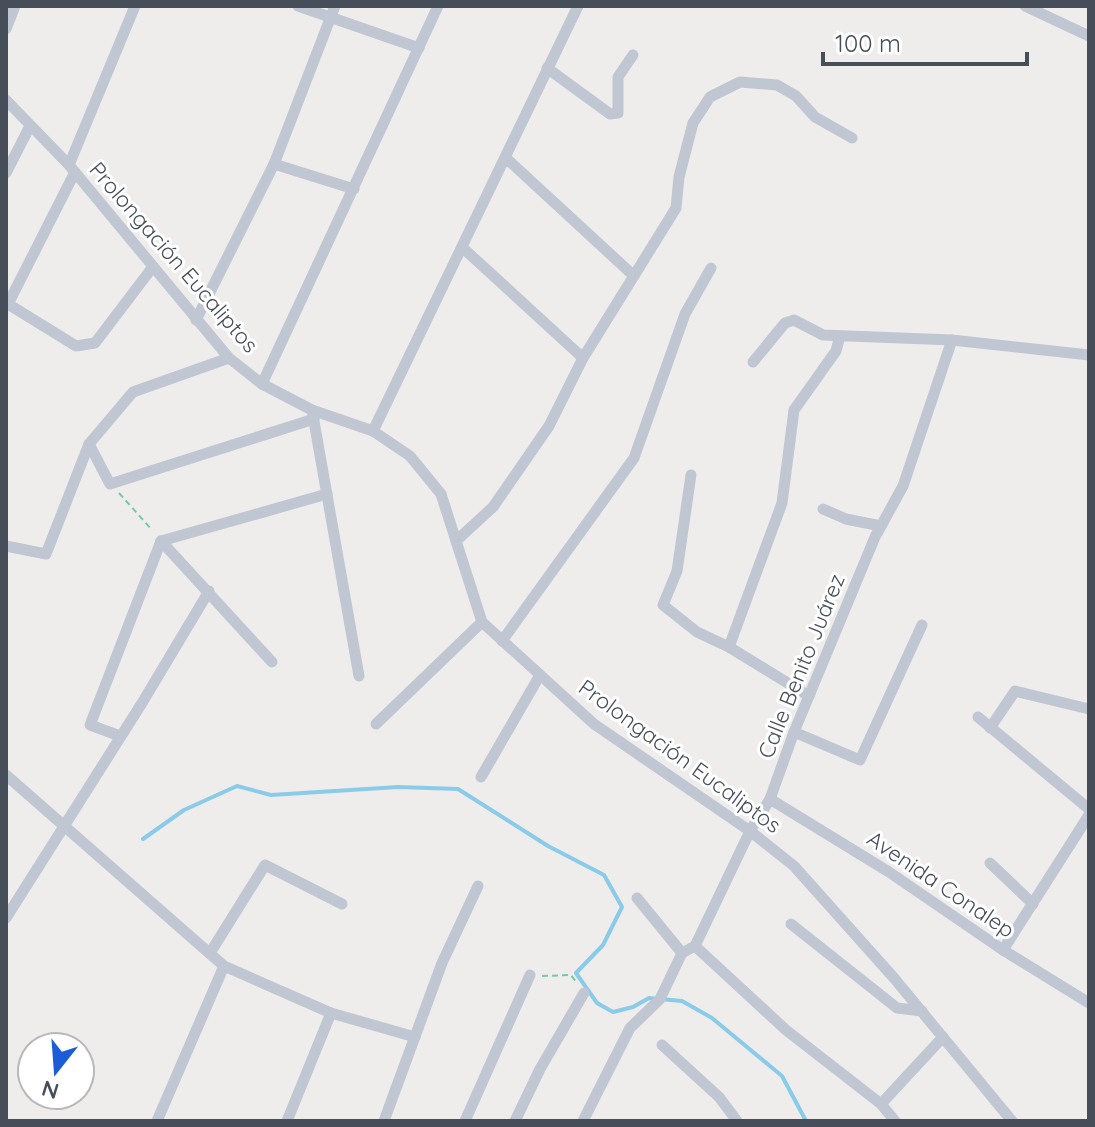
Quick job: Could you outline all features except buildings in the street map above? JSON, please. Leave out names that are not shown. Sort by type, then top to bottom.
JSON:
[{"type":"street","points":[[6,29],[15,6]]},
{"type":"street","points":[[135,6],[72,168],[7,305],[76,346],[95,343],[152,268]]},
{"type":"street","points":[[298,6],[332,12],[419,48]]},
{"type":"street","points":[[262,384],[438,6]]},
{"type":"street","points":[[373,431],[578,6]]},
{"type":"street","points":[[1025,6],[1089,36]]},
{"type":"street","points":[[196,320],[274,164],[332,12]]},
{"type":"street","points":[[547,68],[610,114],[618,113],[618,77],[633,55]]},
{"type":"street","points":[[456,541],[493,507],[549,426],[583,358],[676,208],[679,177],[693,123],[710,97],[740,82],[777,85],[796,96],[815,117],[852,138]]},
{"type":"street","name":"Prolongación Eucaliptos","points":[[6,100],[72,168],[229,358],[262,384],[313,414],[373,431],[410,456],[441,494],[482,622],[594,724],[750,831],[794,866],[922,1011],[1012,1121]]},
{"type":"street","points":[[6,173],[30,126]]},
{"type":"street","points":[[506,158],[634,276]]},
{"type":"street","points":[[274,164],[354,189]]},
{"type":"street","points":[[463,248],[583,358]]},
{"type":"street","points":[[502,641],[634,458],[685,314],[711,268]]},
{"type":"street","points":[[753,362],[771,337],[785,323],[794,320],[823,335],[952,340],[1089,355]]},
{"type":"street","points":[[729,647],[782,503],[794,410],[836,351],[840,336]]},
{"type":"street","name":"Calle Benito Juárez","points":[[695,946],[750,831],[770,799],[794,732],[881,526],[903,486],[952,340]]},
{"type":"street","points":[[6,546],[46,554],[89,444],[133,392],[229,358]]},
{"type":"street","points":[[89,444],[110,484],[313,414],[359,676]]},
{"type":"street","points":[[691,475],[677,571],[663,601],[666,609],[697,632],[729,647],[809,696]]},
{"type":"street","points":[[161,541],[327,494]]},
{"type":"street","points":[[823,509],[846,519],[881,526]]},
{"type":"street","points":[[161,541],[272,662]]},
{"type":"street","points":[[120,736],[90,725],[161,541]]},
{"type":"street","points":[[6,918],[209,591]]},
{"type":"street","points":[[376,724],[482,622]]},
{"type":"street","points":[[794,732],[860,760],[922,625]]},
{"type":"street","points":[[481,777],[540,675]]},
{"type":"street","points":[[990,728],[1015,691],[1089,709]]},
{"type":"street","points":[[978,717],[1089,809]]},
{"type":"street","points":[[6,775],[224,966],[331,1013],[415,1037]]},
{"type":"street","name":"Avenida Conalep","points":[[770,799],[889,872],[1003,950],[1089,1003]]},
{"type":"street","points":[[1003,950],[1089,815]]},
{"type":"street","points":[[990,863],[1033,904]]},
{"type":"street","points":[[210,953],[265,865],[342,904]]},
{"type":"street","points":[[384,1121],[442,963],[478,886]]},
{"type":"street","points":[[637,898],[682,953]]},
{"type":"street","points":[[791,924],[897,1008],[922,1011]]},
{"type":"street","points":[[583,1121],[630,1028],[660,999],[682,953],[695,946],[786,1030],[881,1104],[895,1121]]},
{"type":"street","points":[[157,1121],[224,966]]},
{"type":"street","points":[[465,1121],[530,975]]},
{"type":"street","points":[[515,1121],[540,1069],[584,993]]},
{"type":"street","points":[[287,1121],[331,1013]]},
{"type":"street","points":[[881,1104],[943,1037]]},
{"type":"street","points":[[662,1045],[719,1097],[737,1121]]},
{"type":"path","points":[[110,484],[161,541]]},
{"type":"path","points":[[530,975],[571,975],[584,993]]},
{"type":"waterway","points":[[143,839],[184,810],[237,786],[271,795],[398,787],[458,789],[548,846],[604,875],[622,907],[603,945],[576,973],[597,1003],[613,1012],[633,1007],[649,998],[682,1001],[712,1018],[782,1076],[806,1121]]}]
